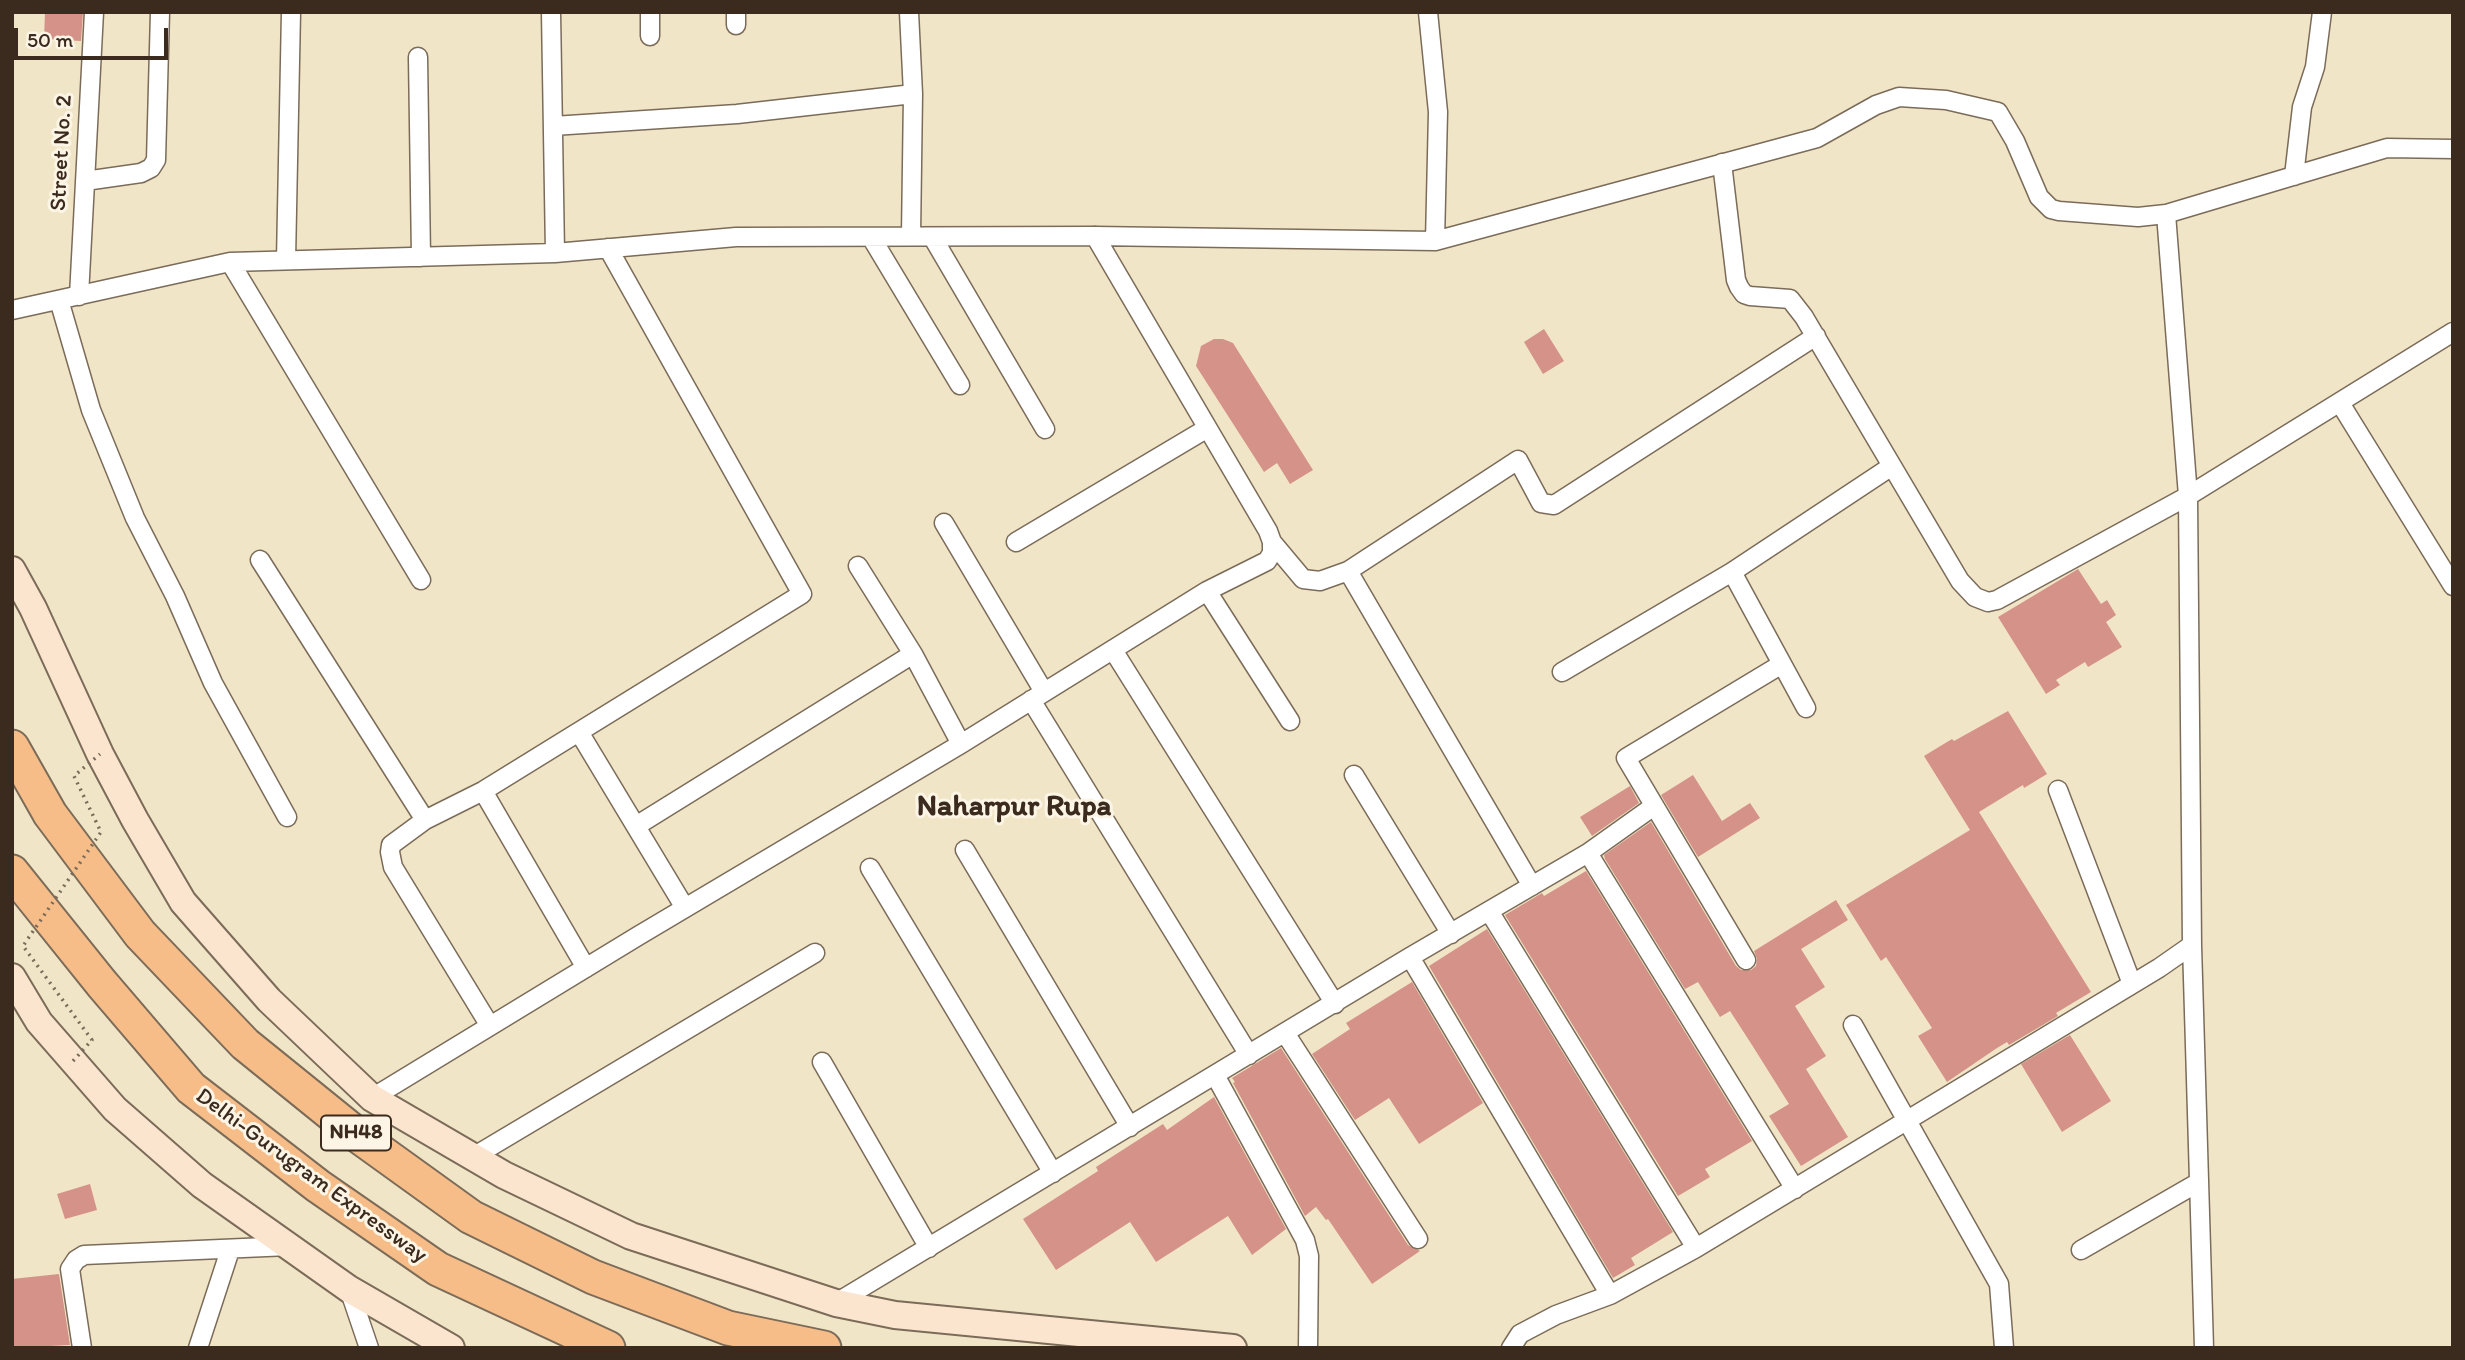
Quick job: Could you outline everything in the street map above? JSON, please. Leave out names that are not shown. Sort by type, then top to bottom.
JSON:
[{"type":"highway","name":"NH48","points":[[12,747],[50,814],[140,933],[246,1044],[360,1137],[471,1217],[593,1277],[728,1328],[824,1348]]},
{"type":"highway","name":"Delhi-Gurugram Expressway","points":[[12,872],[102,984],[191,1088],[318,1186],[438,1269],[608,1348]]},
{"type":"main road","points":[[12,570],[33,608],[100,754],[183,902],[269,1000],[372,1098],[504,1175],[631,1236],[836,1303],[895,1315],[1233,1348]]},
{"type":"main road","points":[[12,977],[39,1022],[115,1109],[202,1185],[349,1289],[451,1348]]},
{"type":"street","name":"Street No. 2","points":[[79,296],[94,12]]},
{"type":"street","points":[[85,181],[141,173],[151,168],[156,160],[160,12]]},
{"type":"street","points":[[286,260],[291,12]]},
{"type":"street","points":[[551,12],[555,253]]},
{"type":"street","points":[[650,12],[650,36]]},
{"type":"street","points":[[909,12],[913,94],[911,236]]},
{"type":"street","points":[[1428,12],[1438,112],[1435,241]]},
{"type":"street","points":[[2294,176],[2302,107],[2315,67],[2322,12]]},
{"type":"street","points":[[418,57],[421,257]]},
{"type":"street","points":[[552,126],[737,114],[913,94]]},
{"type":"street","points":[[12,310],[230,262],[555,253],[736,237],[1094,236],[1435,241],[1817,138],[1876,105],[1899,97],[1946,100],[1998,112],[2015,141],[2039,197],[2051,209],[2138,217],[2166,214],[2387,148],[2453,149]]},
{"type":"street","points":[[1722,163],[1739,287],[1744,294],[1750,296],[1790,299],[1816,336],[1960,581],[1975,597],[1988,602],[1997,600],[2188,496],[2453,332]]},
{"type":"street","points":[[2166,214],[2188,496],[2192,945],[2204,1348]]},
{"type":"street","points":[[871,236],[960,385]]},
{"type":"street","points":[[1094,236],[1272,542],[1303,579],[1320,582],[1348,571],[1518,460],[1541,503],[1555,505],[1816,336]]},
{"type":"street","points":[[933,238],[1045,429]]},
{"type":"street","points":[[490,1026],[393,867],[391,845],[425,820],[483,791],[802,594],[608,248]]},
{"type":"street","points":[[230,262],[421,580]]},
{"type":"street","points":[[59,300],[91,410],[135,517],[175,596],[213,683],[287,817]]},
{"type":"street","points":[[2340,403],[2453,586]]},
{"type":"street","points":[[1016,542],[1206,429]]},
{"type":"street","points":[[1562,672],[1732,572],[1892,467]]},
{"type":"street","points":[[944,523],[1038,696],[1249,1055]]},
{"type":"street","points":[[372,1098],[961,744],[1207,591],[1267,561],[1272,553],[1272,542]]},
{"type":"street","points":[[261,560],[425,820]]},
{"type":"street","points":[[858,566],[913,654],[961,744]]},
{"type":"street","points":[[1348,571],[1532,886]]},
{"type":"street","points":[[1732,572],[1806,708]]},
{"type":"street","points":[[1207,591],[1290,720]]},
{"type":"street","points":[[1113,650],[1335,1004]]},
{"type":"street","points":[[636,826],[913,654]]},
{"type":"street","points":[[1746,960],[1626,758],[1782,664]]},
{"type":"street","points":[[579,732],[685,908]]},
{"type":"street","points":[[1354,775],[1451,934]]},
{"type":"street","points":[[2058,790],[2132,984]]},
{"type":"street","points":[[483,791],[586,968]]},
{"type":"street","points":[[836,1303],[1410,957],[1588,853],[1654,806]]},
{"type":"street","points":[[965,850],[1130,1127]]},
{"type":"street","points":[[1588,853],[1795,1189]]},
{"type":"street","points":[[870,869],[1053,1173]]},
{"type":"street","points":[[1489,911],[1696,1248]]},
{"type":"street","points":[[1511,1348],[1520,1334],[1556,1315],[1611,1295],[1696,1248],[2192,945]]},
{"type":"street","points":[[473,1157],[815,953]]},
{"type":"street","points":[[1410,957],[1611,1295]]},
{"type":"street","points":[[1853,1025],[1999,1284],[2004,1348]]},
{"type":"street","points":[[1285,1032],[1418,1239]]},
{"type":"street","points":[[822,1062],[929,1248]]},
{"type":"street","points":[[1215,1075],[1305,1240],[1309,1256],[1308,1348]]},
{"type":"street","points":[[2081,1250],[2199,1182]]},
{"type":"street","points":[[82,1348],[70,1269],[76,1260],[84,1255],[289,1246]]},
{"type":"street","points":[[198,1348],[230,1250]]},
{"type":"street","points":[[349,1289],[369,1348]]},
{"type":"path","points":[[73,1061],[92,1040],[23,946],[101,832],[75,776],[100,754]]},
{"type":"building","points":[[45,12],[83,12],[81,41],[44,39]]},
{"type":"building","points":[[1544,329],[1564,361],[1543,374],[1524,342]]},
{"type":"building","points":[[1214,339],[1233,343],[1313,470],[1290,484],[1277,463],[1264,472],[1196,366],[1201,346]]},
{"type":"building","points":[[2078,569],[2101,604],[2107,600],[2116,615],[2106,622],[2122,647],[2088,667],[2085,662],[2056,680],[2060,685],[2046,694],[1998,617]]},
{"type":"building","points":[[2008,711],[2047,774],[2024,788],[2023,785],[1979,812],[2091,992],[2056,1013],[2058,1016],[2009,1045],[2007,1042],[1947,1082],[1918,1036],[1932,1028],[1886,957],[1881,961],[1846,905],[1970,830],[1924,756]]},
{"type":"building","points":[[1693,775],[1722,821],[1750,803],[1760,818],[1698,857],[1661,795]]},
{"type":"building","points":[[1630,786],[1639,803],[1592,836],[1580,817]]},
{"type":"building","points":[[1651,822],[1736,966],[1741,970],[1751,970],[1756,966],[1754,951],[1836,900],[1848,920],[1801,949],[1825,987],[1795,1006],[1826,1056],[1806,1069],[1848,1137],[1801,1166],[1769,1116],[1789,1104],[1752,1045],[1730,1011],[1720,1017],[1698,982],[1685,989],[1605,859],[1604,855]]},
{"type":"building","points":[[1586,871],[1752,1141],[1705,1169],[1710,1177],[1678,1196],[1505,915]]},
{"type":"building","points":[[1487,929],[1673,1232],[1631,1258],[1635,1265],[1613,1278],[1429,966]]},
{"type":"building","points":[[1412,982],[1483,1103],[1419,1144],[1389,1098],[1355,1120],[1312,1054],[1350,1029],[1346,1023]]},
{"type":"building","points":[[2070,1035],[2111,1101],[2062,1132],[2021,1064]]},
{"type":"building","points":[[1281,1048],[1408,1245],[1420,1251],[1372,1284],[1328,1219],[1326,1220],[1316,1207],[1305,1216],[1233,1083],[1235,1082],[1232,1078]]},
{"type":"building","points":[[1214,1097],[1286,1229],[1252,1255],[1228,1216],[1156,1262],[1130,1222],[1056,1270],[1023,1219],[1098,1171],[1096,1167],[1163,1124],[1167,1130]]},
{"type":"building","points":[[90,1184],[97,1210],[65,1219],[57,1194]]},
{"type":"building","points":[[59,1274],[70,1345],[12,1348],[12,1279]]},
{"type":"district","name":"Naharpur Rupa","points":[[1014,807]]}]
